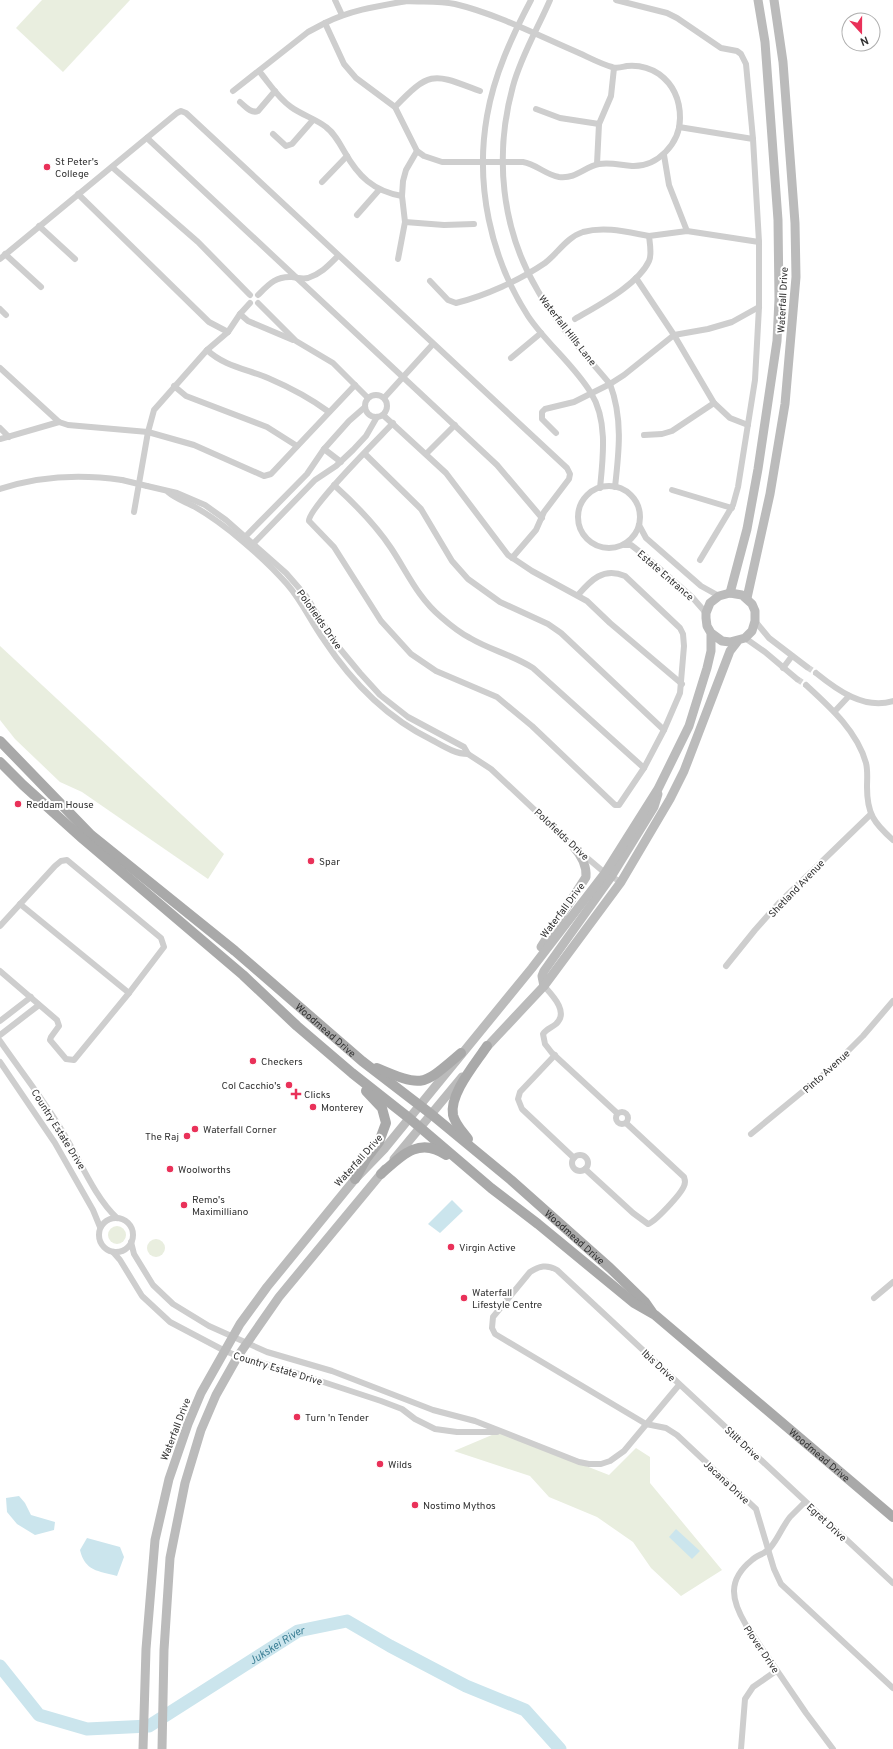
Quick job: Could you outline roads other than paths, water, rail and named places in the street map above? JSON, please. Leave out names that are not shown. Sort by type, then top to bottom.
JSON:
[{"type":"main road","name":"Waterfall Drive","points":[[730,592],[747,529],[757,477],[778,341],[778,220],[765,42],[758,0]]},
{"type":"main road","name":"Waterfall Drive","points":[[747,598],[770,494],[785,404],[796,277],[795,223],[783,62],[774,0]]},
{"type":"main road","points":[[162,1749],[164,1650],[170,1558],[185,1483],[201,1430],[210,1408],[238,1356],[278,1297],[487,1046],[544,986],[621,882],[653,830],[677,785],[711,703],[726,661],[741,640],[752,631],[755,621],[755,611],[747,598],[730,592],[719,596],[710,603],[706,612],[707,626],[711,633],[722,641],[741,640]]},
{"type":"main road","name":"Waterfall Drive","points":[[143,1749],[146,1649],[155,1540],[161,1508],[169,1479],[188,1424],[201,1393],[233,1336],[254,1304],[355,1179],[385,1148],[461,1053],[608,875],[658,789],[689,726],[707,668],[711,651],[711,633]]},
{"type":"main road","name":"Woodmead Drive","points":[[0,741],[91,835],[235,951],[362,1061],[431,1114],[511,1180],[610,1268],[645,1302],[655,1315]]},
{"type":"main road","name":"Woodmead Drive","points":[[0,762],[23,785],[83,839],[237,970],[297,1026],[420,1127],[491,1188],[538,1224],[634,1303],[655,1315],[893,1516]]},
{"type":"main road","points":[[532,968],[535,956],[586,877],[586,871],[582,858],[573,846]]},
{"type":"main road","points":[[544,986],[542,976],[544,971],[608,875]]},
{"type":"main road","points":[[487,1046],[455,1098],[452,1107],[453,1114],[459,1128],[472,1145],[511,1180]]},
{"type":"main road","points":[[362,1061],[400,1078],[418,1081],[431,1078],[461,1053]]},
{"type":"main road","points":[[352,1072],[382,1108],[386,1123],[379,1142],[366,1159],[355,1179]]},
{"type":"main road","points":[[381,1174],[399,1158],[414,1149],[419,1147],[431,1147],[440,1151],[491,1188]]},
{"type":"street","points":[[335,0],[342,15]]},
{"type":"street","name":"Waterfall Hills Lane","points":[[531,0],[517,27],[501,65],[487,115],[482,161],[487,210],[490,228],[500,259],[528,316],[592,393],[600,414],[603,457],[600,488]]},
{"type":"street","name":"Waterfall Hills Lane","points":[[550,0],[513,84],[506,113],[503,139],[503,181],[509,220],[537,291],[557,320],[610,384],[619,414],[619,457],[615,487]]},
{"type":"street","points":[[616,0],[667,13],[689,25],[721,48],[737,51],[742,54],[746,64],[753,139],[759,242],[759,307],[755,380],[738,487],[732,508],[700,560]]},
{"type":"street","points":[[233,92],[308,32],[325,23],[342,15],[358,10],[407,1],[429,2],[454,4],[506,20],[517,27],[614,68],[637,66],[658,74],[673,88],[678,98],[679,127],[671,145],[664,155],[647,164],[637,166],[614,163],[597,164],[578,174],[563,177],[548,173],[530,163],[503,161],[442,162],[424,156],[417,151],[395,107],[349,71],[339,55],[325,23]]},
{"type":"street","points":[[597,164],[599,124],[610,96],[614,68]]},
{"type":"street","points":[[259,71],[275,91],[292,108],[325,126],[333,134],[356,170],[380,190],[402,196]]},
{"type":"street","points":[[395,107],[419,84],[432,78],[447,79],[480,91]]},
{"type":"street","points":[[240,102],[251,111],[255,112],[258,111],[275,91]]},
{"type":"street","points":[[536,109],[567,120],[599,124]]},
{"type":"street","points":[[41,287],[2,256],[177,113],[186,113],[567,468],[570,474],[569,480],[547,507],[536,530],[512,558]]},
{"type":"street","points":[[273,134],[286,146],[289,146],[313,120]]},
{"type":"street","points":[[679,127],[753,139]]},
{"type":"street","points":[[147,138],[295,278],[497,465],[542,518]]},
{"type":"street","points":[[398,259],[405,222],[402,196],[403,181],[406,170],[417,151]]},
{"type":"street","points":[[664,155],[668,185],[687,230]]},
{"type":"street","points":[[322,182],[347,156]]},
{"type":"street","points":[[112,167],[198,242],[250,294],[255,293],[258,295]]},
{"type":"street","points":[[357,215],[380,190]]},
{"type":"street","points":[[78,194],[209,322],[228,332]]},
{"type":"street","points":[[405,222],[444,225],[474,224]]},
{"type":"street","points":[[39,226],[74,259]]},
{"type":"street","points":[[430,281],[448,300],[456,303],[529,273],[552,257],[565,244],[582,233],[610,229],[649,236],[687,230],[759,242]]},
{"type":"street","name":"Waterfall Hills Lane","points":[[575,319],[606,302],[636,278],[649,261],[649,236]]},
{"type":"street","points":[[258,295],[276,279],[281,277],[307,278],[317,274],[324,270],[338,256]]},
{"type":"street","points":[[636,278],[674,335],[714,403],[730,418],[748,425]]},
{"type":"street","points":[[250,294],[248,298],[250,303]]},
{"type":"street","points":[[258,295],[258,303]]},
{"type":"street","points":[[250,303],[258,303],[296,341]]},
{"type":"street","points":[[134,512],[148,432],[154,410],[207,350],[228,332],[240,314],[250,303]]},
{"type":"street","points":[[556,433],[542,419],[542,412],[545,409],[574,402],[610,384],[624,375],[674,335],[708,329],[732,322],[759,307]]},
{"type":"street","points":[[0,309],[6,315]]},
{"type":"street","points":[[240,314],[248,321],[296,341],[333,363],[368,398]]},
{"type":"street","points":[[511,358],[541,333]]},
{"type":"street","points":[[384,398],[433,344]]},
{"type":"street","points":[[207,350],[221,361],[269,379],[310,399],[330,412]]},
{"type":"street","points":[[0,368],[59,422]]},
{"type":"street","points":[[0,439],[59,422],[148,432],[194,445],[264,476],[271,474],[355,385]]},
{"type":"street","points":[[174,386],[186,396],[267,427],[297,446]]},
{"type":"street","points":[[365,407],[368,414],[377,417],[383,415],[387,405],[384,398],[377,395],[368,398]]},
{"type":"street","points":[[244,538],[307,474],[324,449],[349,421],[365,407],[368,398]]},
{"type":"street","points":[[644,434],[662,434],[672,431],[714,403]]},
{"type":"street","points":[[383,415],[454,482],[500,546],[512,558],[587,601],[610,623],[682,684]]},
{"type":"street","points":[[252,545],[315,480],[341,462],[366,436],[377,417]]},
{"type":"street","points":[[393,423],[334,485],[310,514],[309,521],[334,547],[381,621],[411,654],[436,671],[497,697],[532,726],[614,805],[621,804],[644,768],[664,730],[680,694],[684,646],[683,634],[680,628],[624,576],[618,573],[604,572],[591,581],[578,595]]},
{"type":"street","points":[[426,454],[454,425]]},
{"type":"street","points":[[0,428],[9,437]]},
{"type":"street","points":[[324,449],[341,462]]},
{"type":"street","points":[[365,454],[421,509],[452,561],[468,579],[500,602],[548,624],[561,633],[664,730]]},
{"type":"street","points":[[307,474],[315,480]]},
{"type":"street","name":"Polofields Drive","points":[[0,489],[22,483],[62,477],[102,477],[122,480],[167,492],[177,493],[205,505],[286,573],[306,596],[336,644],[380,695],[408,717],[464,747],[468,754],[491,769],[573,846],[608,875],[621,882]]},
{"type":"street","points":[[334,485],[378,530],[427,604],[441,617],[470,638],[514,657],[533,668],[644,768]]},
{"type":"street","points":[[615,487],[622,489],[633,498],[639,511],[639,525],[632,537],[622,545],[610,548],[602,547],[590,541],[582,531],[579,522],[581,505],[589,495],[600,488],[615,487]]},
{"type":"street","points":[[672,490],[732,508]]},
{"type":"street","name":"Estate Entrance","points":[[639,525],[646,538],[701,586],[719,596]]},
{"type":"street","name":"Polofields Drive","points":[[252,545],[288,585],[336,657],[364,690],[391,714],[419,734],[460,754],[468,754]]},
{"type":"street","name":"Estate Entrance","points":[[622,545],[628,545],[635,548],[692,597],[706,612]]},
{"type":"street","points":[[755,621],[769,638],[807,666]]},
{"type":"street","points":[[741,640],[765,652],[797,679]]},
{"type":"street","points":[[783,668],[792,656]]},
{"type":"street","points":[[816,673],[838,690],[849,696],[875,703],[893,701]]},
{"type":"street","points":[[806,685],[835,711],[862,752],[868,771],[870,814],[875,822],[893,840]]},
{"type":"street","points":[[835,711],[849,696]]},
{"type":"street","name":"Shetland Avenue","points":[[726,966],[779,903],[870,814]]},
{"type":"street","points":[[0,926],[55,866],[63,860],[69,861],[163,940],[163,950],[74,1060],[66,1059],[52,1043],[50,1037],[59,1026],[59,1023],[0,971]]},
{"type":"street","points":[[20,904],[129,993]]},
{"type":"street","points":[[544,986],[558,1004],[561,1011],[559,1020],[543,1034],[545,1044],[555,1056],[617,1114],[623,1112],[626,1113],[628,1120],[626,1122],[684,1177],[685,1180],[684,1186],[675,1197],[654,1221],[648,1224],[633,1213],[585,1169]]},
{"type":"street","points":[[0,1021],[31,998]]},
{"type":"street","name":"Pinto Avenue","points":[[751,1134],[834,1066],[863,1036],[893,1001]]},
{"type":"street","points":[[0,1035],[39,1005]]},
{"type":"street","name":"Country Estate Drive","points":[[0,1041],[61,1128],[100,1198],[117,1218]]},
{"type":"street","points":[[555,1056],[520,1092],[518,1096],[518,1103],[522,1110],[574,1158]]},
{"type":"street","name":"Country Estate Drive","points":[[0,1062],[55,1143],[93,1210],[100,1227]]},
{"type":"street","points":[[574,1158],[580,1155],[587,1159],[587,1166],[585,1169]]},
{"type":"street","points":[[574,1158],[573,1166],[575,1169],[585,1169]]},
{"type":"street","points":[[117,1218],[124,1220],[131,1226],[133,1235],[132,1242],[124,1250],[114,1252],[105,1248],[98,1237],[100,1227],[107,1220],[117,1218]]},
{"type":"street","name":"Country Estate Drive","points":[[132,1242],[134,1254],[153,1285],[165,1298],[203,1323],[267,1352],[332,1371],[369,1384],[433,1410],[475,1421],[499,1432]]},
{"type":"street","name":"Country Estate Drive","points":[[114,1252],[142,1296],[153,1308],[170,1322],[225,1351],[382,1401],[402,1409],[415,1419],[435,1429],[449,1432],[499,1432]]},
{"type":"street","name":"Ibis Drive","points":[[542,1266],[553,1268],[568,1279],[680,1385],[646,1424],[495,1334],[492,1328],[492,1317],[530,1272],[536,1267],[542,1266]]},
{"type":"street","points":[[874,1298],[893,1282]]},
{"type":"street","name":"Stilt Drive","points":[[680,1385],[805,1502]]},
{"type":"street","points":[[499,1432],[579,1462],[598,1464],[610,1461],[624,1451],[646,1424]]},
{"type":"street","name":"Jacana Drive","points":[[646,1424],[666,1428],[673,1432],[756,1509],[774,1569],[781,1584],[893,1688]]},
{"type":"street","name":"Egret Drive","points":[[769,1550],[790,1518],[805,1502],[893,1583]]},
{"type":"street","name":"Plover Drive","points":[[769,1550],[752,1559],[741,1570],[734,1582],[733,1590],[742,1619],[776,1671],[833,1749]]},
{"type":"street","points":[[741,1749],[745,1700],[753,1687],[776,1671]]},
{"type":"water","points":[[452,1200],[463,1211],[440,1233],[428,1224]]},
{"type":"water","points":[[19,1496],[25,1503],[31,1515],[55,1522],[54,1530],[35,1535],[17,1524],[7,1512],[6,1498]]},
{"type":"water","points":[[676,1529],[700,1551],[692,1559],[669,1537]]},
{"type":"water","points":[[87,1538],[120,1547],[124,1557],[117,1576],[93,1569],[85,1562],[80,1550]]},
{"type":"waterway","name":"Jukskei River","points":[[0,1666],[39,1715],[87,1729],[149,1726],[298,1631],[347,1621],[390,1646],[466,1686],[525,1710],[560,1749]]},
{"type":"tunnel","points":[[807,667],[816,673]]},
{"type":"tunnel","points":[[797,679],[806,685]]},
{"type":"place","name":"St Peter's College","points":[[47,167]]},
{"type":"place","name":"Reddam House","points":[[18,804]]},
{"type":"place","name":"Spar","points":[[311,861]]},
{"type":"place","name":"Checkers","points":[[253,1061]]},
{"type":"place","name":"Col Cacchio's","points":[[289,1085]]},
{"type":"place","name":"Clicks","points":[[296,1094]]},
{"type":"place","name":"Monterey","points":[[313,1107]]},
{"type":"place","name":"Waterfall Corner","points":[[195,1129]]},
{"type":"place","name":"The Raj","points":[[187,1136]]},
{"type":"place","name":"Woolworths","points":[[170,1169]]},
{"type":"place","name":"Remo's Maximilliano","points":[[184,1205]]},
{"type":"place","name":"Virgin Active","points":[[451,1247]]},
{"type":"place","name":"Waterfall Lifestyle Centre","points":[[464,1298]]},
{"type":"place","name":"Turn 'n Tender","points":[[297,1417]]},
{"type":"place","name":"Wilds","points":[[380,1464]]},
{"type":"place","name":"Nostimo Mythos","points":[[415,1505]]}]
